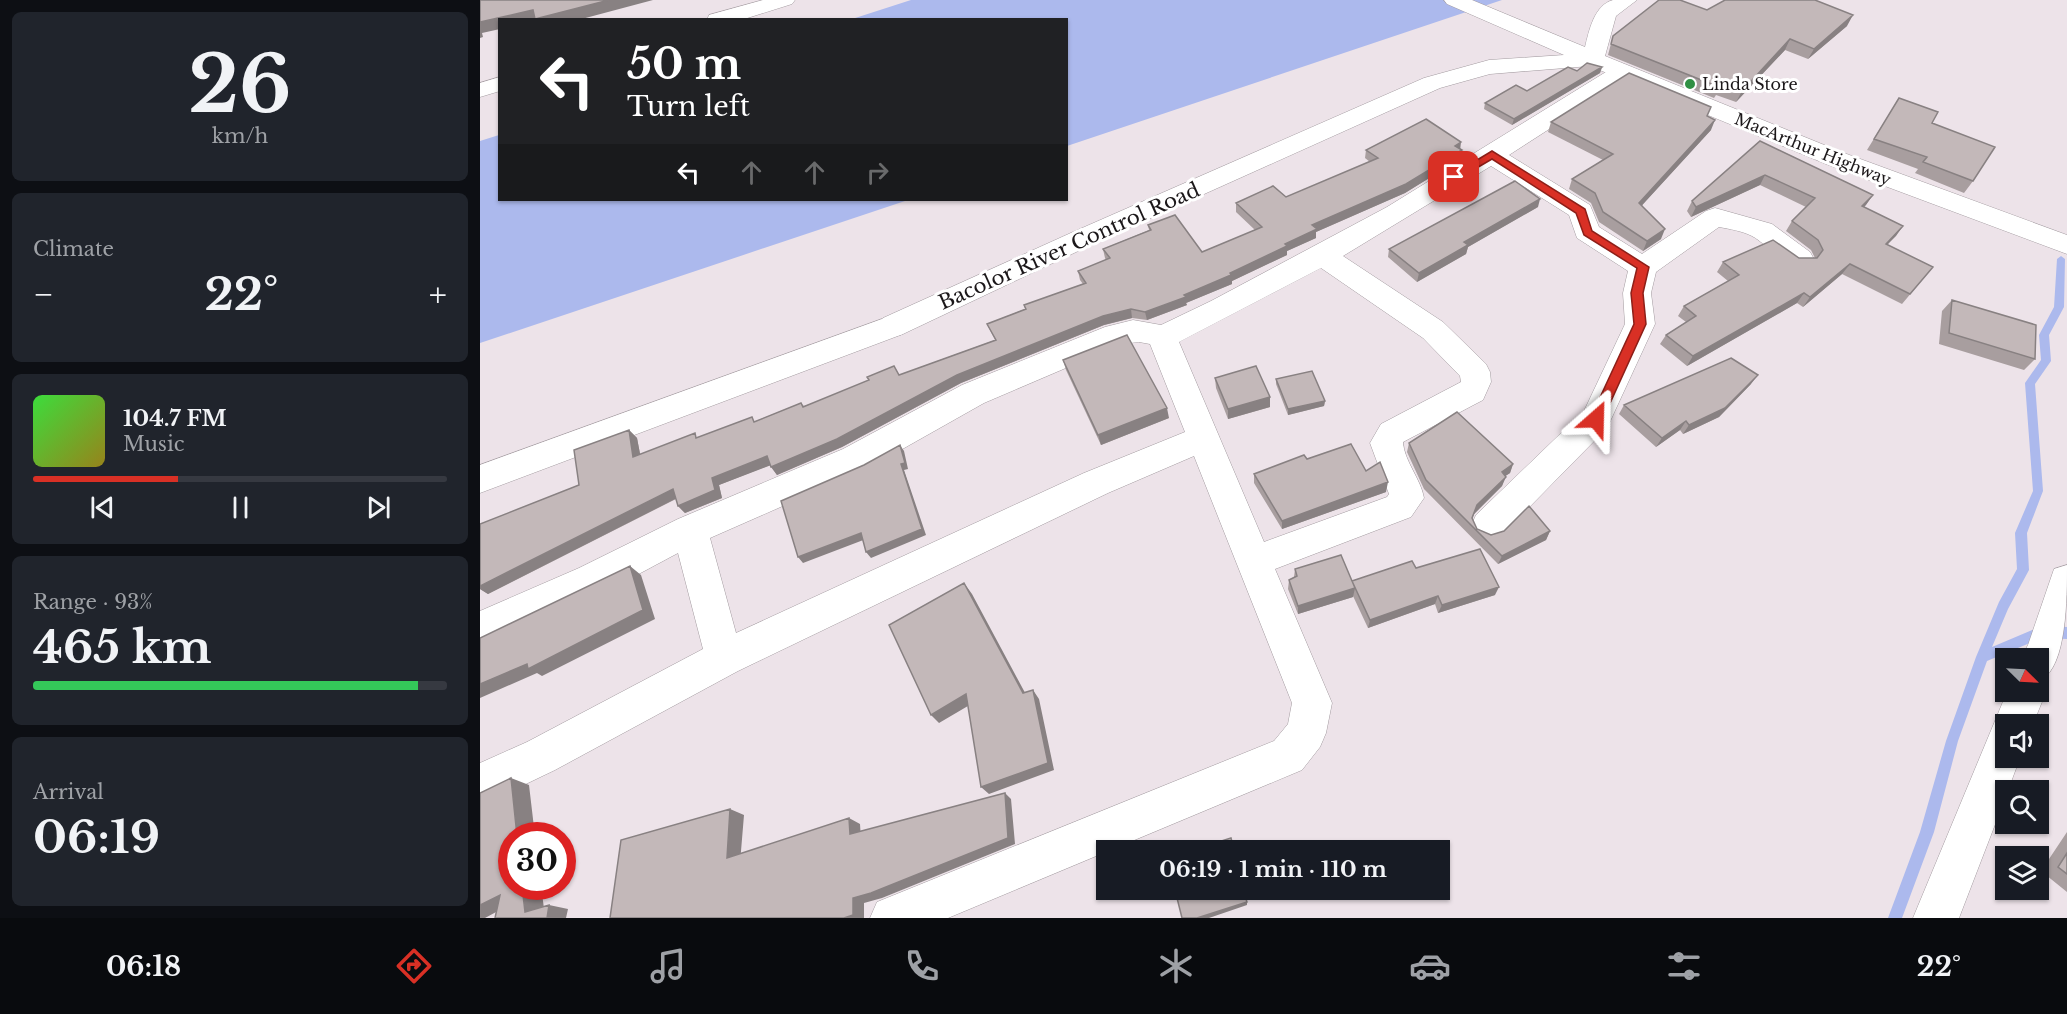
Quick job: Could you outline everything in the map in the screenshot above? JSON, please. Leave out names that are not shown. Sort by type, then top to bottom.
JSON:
[{"type":"street","points":[[724,18],[785,0]]},
{"type":"street","name":"MacArthur Highway","points":[[1454,0],[1622,72],[1896,182],[2067,245]]},
{"type":"street","points":[[1593,59],[1599,33],[1607,13],[1627,0]]},
{"type":"street","name":"Bacolor River Control Road","points":[[480,479],[894,326],[1072,243],[1432,83],[1489,67],[1593,59]]},
{"type":"street","points":[[1162,338],[1214,314],[1322,255],[1492,154],[1622,72]]},
{"type":"street","points":[[480,90],[498,85]]},
{"type":"street","points":[[1492,154],[1581,211],[1587,232],[1643,267]]},
{"type":"street","points":[[1488,526],[1596,419],[1640,324],[1637,293],[1643,267],[1714,216],[1762,230],[1800,259]]},
{"type":"street","points":[[1254,561],[1399,507],[1407,498],[1406,489],[1386,443],[1392,433],[1472,392],[1476,382],[1474,372],[1433,330],[1322,255]]},
{"type":"street","points":[[480,628],[592,580],[690,530],[855,459],[973,394],[1115,335],[1135,330],[1148,330],[1162,338],[1312,703],[1306,733],[1288,756],[893,918]]},
{"type":"street","points":[[480,785],[541,756],[724,658],[1096,483],[1204,438]]},
{"type":"street","points":[[690,530],[724,658]]},
{"type":"street","points":[[2046,648],[2063,598]]},
{"type":"street","points":[[1936,918],[1996,768]]},
{"type":"water","points":[[911,0],[1502,0],[1068,146],[1068,18],[855,18]]},
{"type":"water","points":[[498,135],[498,201],[905,201],[480,343],[480,141]]},
{"type":"building","points":[[480,0],[609,0],[539,18],[535,18],[533,10],[480,22]]},
{"type":"building","points":[[1659,0],[1680,0],[1707,10],[1725,0],[1815,0],[1853,15],[1814,49],[1790,39],[1742,91],[1721,84],[1719,87],[1611,44],[1613,36]]},
{"type":"building","points":[[1587,63],[1602,67],[1514,119],[1485,103],[1516,85],[1527,91],[1568,67],[1577,71]]},
{"type":"building","points":[[1629,73],[1711,107],[1707,116],[1715,120],[1639,203],[1665,229],[1647,241],[1603,212],[1595,193],[1572,179],[1613,154],[1551,122]]},
{"type":"building","points":[[1899,98],[1938,112],[1932,123],[1995,147],[1973,181],[1923,162],[1927,157],[1874,139]]},
{"type":"building","points":[[1426,119],[1461,142],[1455,146],[1462,150],[1406,184],[1312,225],[1317,229],[1230,273],[1231,275],[1184,295],[1186,297],[1145,312],[1131,309],[1103,316],[957,375],[837,439],[771,467],[767,456],[712,478],[715,490],[678,506],[673,489],[480,586],[480,524],[579,485],[574,450],[629,430],[633,457],[695,433],[696,438],[752,417],[754,422],[801,403],[803,407],[869,380],[867,377],[894,366],[899,375],[996,340],[987,324],[1026,309],[1024,305],[1086,283],[1078,271],[1110,258],[1103,249],[1151,230],[1148,225],[1175,215],[1202,252],[1262,227],[1236,203],[1273,186],[1286,197],[1378,158],[1366,150]]},
{"type":"building","points":[[1760,141],[1873,195],[1862,206],[1903,226],[1886,244],[1933,267],[1910,294],[1850,264],[1810,297],[1804,293],[1693,356],[1666,335],[1696,316],[1684,306],[1739,275],[1723,262],[1773,240],[1799,258],[1817,258],[1823,250],[1818,240],[1792,221],[1815,198],[1765,175],[1696,207],[1692,201]]},
{"type":"building","points":[[1515,181],[1540,199],[1464,242],[1468,245],[1419,273],[1389,249]]},
{"type":"building","points":[[1952,300],[2036,325],[2035,359],[1949,333]]},
{"type":"building","points":[[1127,335],[1167,408],[1098,435],[1063,360]]},
{"type":"building","points":[[1731,358],[1758,375],[1725,408],[1689,425],[1686,421],[1662,438],[1624,405]]},
{"type":"building","points":[[1256,366],[1270,397],[1228,409],[1215,378]]},
{"type":"building","points":[[1312,371],[1325,401],[1288,409],[1276,379]]},
{"type":"building","points":[[1457,412],[1513,464],[1502,472],[1506,477],[1477,505],[1472,518],[1477,529],[1491,535],[1504,531],[1529,506],[1550,531],[1502,556],[1426,480],[1409,443]]},
{"type":"building","points":[[1351,444],[1366,471],[1380,462],[1388,482],[1282,521],[1254,474],[1304,455],[1307,459]]},
{"type":"building","points":[[900,445],[905,463],[901,464],[922,529],[866,552],[861,533],[798,557],[781,501],[864,465]]},
{"type":"building","points":[[1480,549],[1499,587],[1442,605],[1438,596],[1370,620],[1352,581],[1412,561],[1416,568]]},
{"type":"building","points":[[1341,555],[1355,588],[1298,606],[1289,580],[1297,576],[1295,569]]},
{"type":"building","points":[[630,566],[643,610],[528,669],[527,664],[480,684],[480,638]]},
{"type":"building","points":[[964,583],[1023,693],[1033,690],[1048,763],[981,787],[966,694],[931,715],[889,625]]},
{"type":"building","points":[[511,778],[516,822],[498,822],[498,896],[480,905],[480,793]]},
{"type":"building","points":[[1005,793],[1008,838],[871,893],[853,898],[853,915],[844,918],[610,918],[621,840],[730,809],[727,858],[849,818],[850,834]]},
{"type":"building","points":[[2067,853],[2067,874],[2058,867]]},
{"type":"building","points":[[499,900],[524,900],[525,912],[549,905],[547,918],[495,918]]},
{"type":"building","points":[[1178,900],[1246,900],[1247,902],[1197,918],[1182,918]]},
{"type":"waterway","points":[[1982,657],[2003,606],[2023,570],[2021,533],[2038,491],[2030,383],[2046,361],[2044,335],[2059,307],[2061,259]]},
{"type":"waterway","points":[[1982,657],[2042,632],[2067,633]]},
{"type":"waterway","points":[[1895,918],[1927,832],[1952,741],[1982,657]]},
{"type":"place","name":"Linda Store","points":[[1690,84]]},
{"type":"route","points":[[1454,177],[1492,154],[1581,211],[1587,232],[1643,267],[1637,293],[1640,324],[1596,419]]}]
